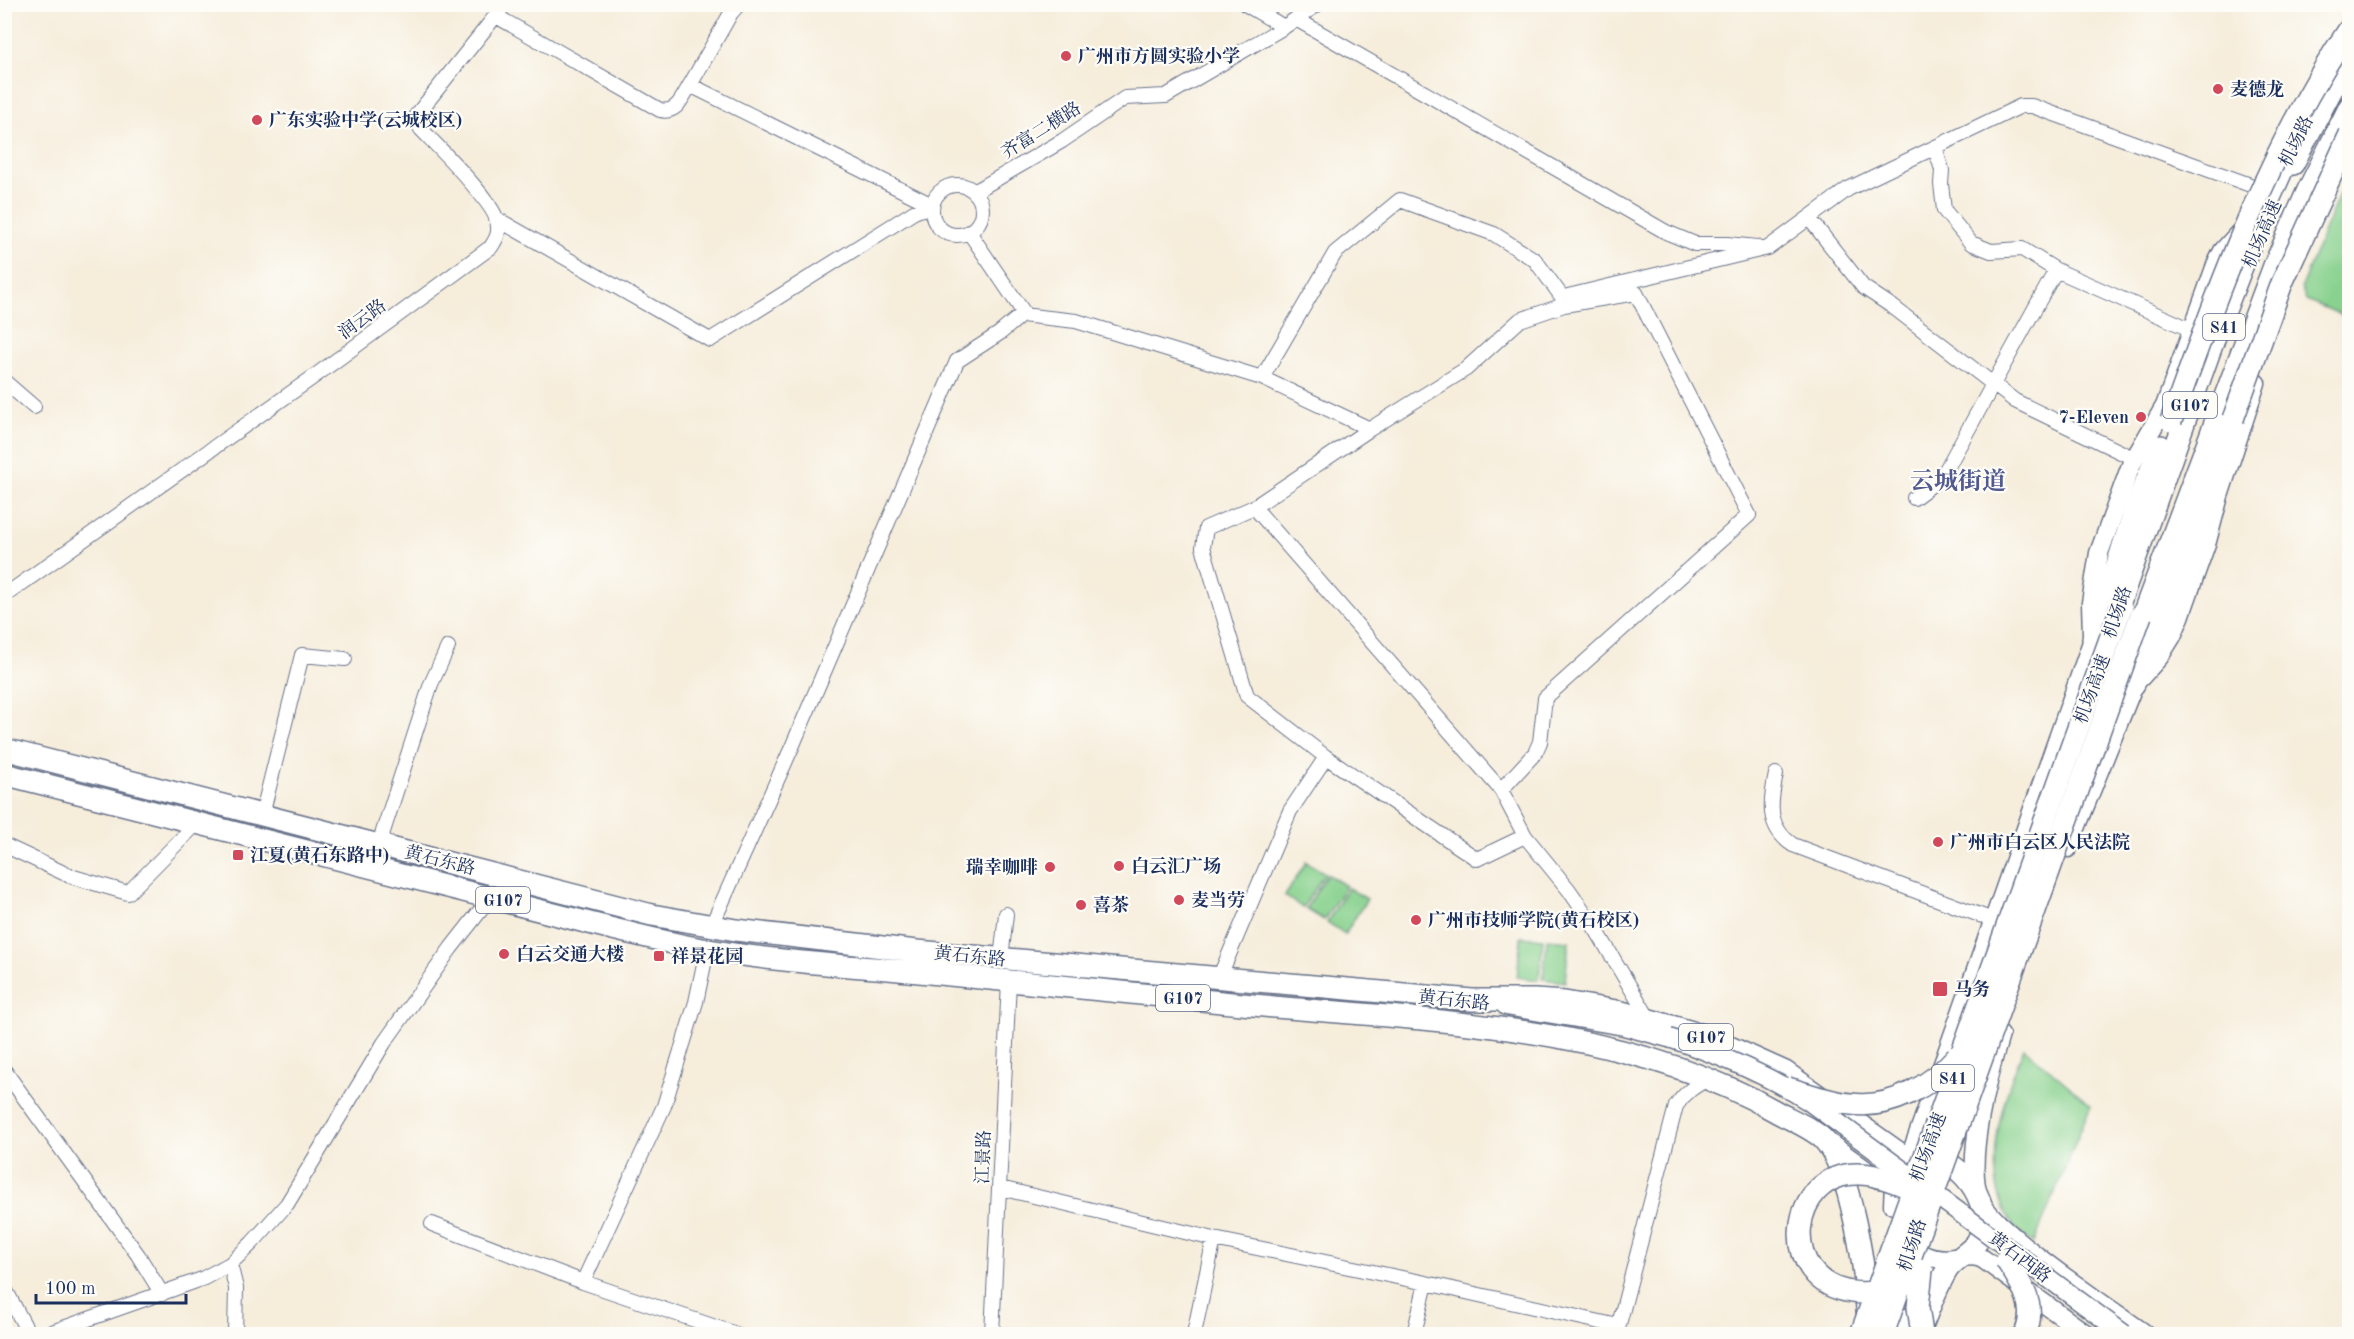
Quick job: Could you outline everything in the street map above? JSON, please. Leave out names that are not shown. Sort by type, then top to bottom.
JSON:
[{"type":"highway","points":[[2093,639],[2137,503],[2235,253],[2275,161],[2311,89],[2349,28]]},
{"type":"highway","name":"机场路","points":[[1897,1335],[1914,1268],[1929,1188],[1969,1042],[2046,847],[2100,697],[2122,594],[2217,331],[2261,218],[2306,119],[2349,41]]},
{"type":"highway","name":"机场高速","points":[[1870,1329],[2217,344],[2277,199],[2349,55]]},
{"type":"highway","name":"机场高速","points":[[1870,1329],[2220,396],[2287,226],[2349,96]]},
{"type":"highway","name":"机场路","points":[[2100,697],[2147,609],[2274,266],[2349,106]]},
{"type":"highway","points":[[2134,684],[2164,614],[2282,283],[2349,134]]},
{"type":"highway","name":"黄石东路","points":[[4,749],[652,915],[711,927],[1001,959],[1472,1000]]},
{"type":"highway","name":"黄石东路","points":[[4,774],[651,938],[707,950],[1468,1024]]},
{"type":"highway","name":"机场路","points":[[1870,1329],[1914,1268],[1937,1225],[1988,1041],[2046,847]]},
{"type":"highway","name":"G107","points":[[1472,1000],[1565,1002],[1649,1019],[1703,1035],[1767,1063],[1805,1084],[1882,1140],[1911,1175]]},
{"type":"highway","name":"G107","points":[[1468,1024],[1618,1048],[1675,1065],[1762,1103],[1823,1139],[1839,1164],[1845,1180],[1863,1276],[1870,1329]]},
{"type":"highway","points":[[1788,1088],[1854,1105],[1888,1101],[1932,1081],[1951,1064],[1969,1042]]},
{"type":"highway","points":[[1823,1139],[1833,1137],[1837,1131],[1841,1119],[1838,1108]]},
{"type":"highway","points":[[1862,1167],[1881,1159],[1884,1152],[1882,1140]]},
{"type":"highway","points":[[1921,1154],[1948,1164],[1972,1184],[1978,1197],[1982,1217],[1981,1232],[1971,1249],[1957,1258],[1942,1281],[1918,1335],[1914,1268],[1872,1293],[1842,1291],[1830,1286],[1811,1269],[1800,1246],[1799,1234],[1807,1205],[1815,1192],[1826,1183],[1843,1176],[1858,1174],[1911,1175],[1921,1154]]},
{"type":"highway","points":[[2006,1260],[2029,1300],[2030,1322],[2025,1335]]},
{"type":"highway","points":[[1870,1329],[1886,1313],[1901,1317],[1918,1335]]},
{"type":"main road","points":[[2100,697],[2091,603],[2096,564],[2135,459],[2165,406],[2223,251],[2238,233],[2261,218]]},
{"type":"main road","points":[[2134,684],[2159,657],[2172,636],[2207,541],[2277,323],[2280,301],[2274,266]]},
{"type":"main road","points":[[1893,1205],[1894,1182],[1911,1175],[1959,1016],[2093,639],[2122,594]]},
{"type":"main road","points":[[2145,1335],[2043,1260],[1995,1220],[1978,1197],[1975,1168],[1981,1113],[2002,1029],[2089,793],[2134,684],[2147,609]]},
{"type":"main road","name":"黄石东路","points":[[1472,1000],[1616,1024],[1667,1043],[1729,1060],[1788,1088],[1840,1122],[1911,1175]]},
{"type":"main road","points":[[1959,1016],[1972,1028],[1987,1032],[2002,1029]]},
{"type":"main road","name":"黄石东路","points":[[1468,1024],[1557,1026],[1667,1043],[1785,1101],[1839,1136],[1911,1175]]},
{"type":"main road","points":[[1823,1139],[1883,1183],[1893,1205],[1900,1232],[1911,1246],[1924,1255],[1934,1258],[1977,1256],[2022,1286],[2086,1335]]},
{"type":"main road","name":"黄石西路","points":[[1911,1175],[2006,1260],[2106,1335]]},
{"type":"main road","name":"黄石西路","points":[[1911,1175],[2124,1335]]},
{"type":"main road","points":[[1870,1329],[1900,1232]]},
{"type":"main road","points":[[2022,1286],[2028,1273],[2043,1260]]},
{"type":"street","points":[[505,4],[415,117],[422,129],[487,201],[497,219],[710,340],[914,212],[932,205]]},
{"type":"street","points":[[496,16],[667,112],[674,110],[731,13],[739,4]]},
{"type":"street","points":[[1245,4],[1284,27],[1318,4]]},
{"type":"street","points":[[1296,19],[1666,232],[1695,244],[1768,248]]},
{"type":"street","name":"齐富二横路","points":[[974,192],[1062,141],[1125,98],[1166,96],[1284,27]]},
{"type":"street","points":[[690,85],[932,205]]},
{"type":"street","points":[[1525,836],[1476,860],[1326,757],[1247,696],[1203,547],[1206,528],[1254,507],[1370,429],[1466,369],[1520,320],[1563,301],[1768,248],[1848,189],[2021,106],[2032,106],[2272,193]]},
{"type":"street","points":[[1935,147],[1942,170],[1944,210],[1971,243],[1991,250],[2022,249],[2056,270],[2192,330]]},
{"type":"street","points":[[961,185],[974,192],[981,202],[981,215],[976,226],[969,232],[957,235],[944,232],[934,222],[932,205],[935,197],[946,187],[961,185]]},
{"type":"street","points":[[1262,378],[1335,253],[1400,200],[1494,234],[1535,260],[1563,301]]},
{"type":"street","points":[[1809,218],[1863,287],[1893,307],[2015,401],[2135,459]]},
{"type":"street","name":"润云路","points":[[4,596],[312,378],[491,247],[498,236],[497,219]]},
{"type":"street","points":[[969,232],[1024,313],[1022,315]]},
{"type":"street","points":[[1914,498],[1942,477],[2056,270]]},
{"type":"street","points":[[1501,790],[1535,753],[1540,742],[1545,698],[1749,515],[1636,293],[1563,301]]},
{"type":"street","points":[[711,927],[792,747],[957,361],[1000,333],[1022,315],[1076,321],[1262,378],[1370,429]]},
{"type":"street","points":[[4,381],[34,407]]},
{"type":"street","points":[[1254,507],[1501,790],[1525,836],[1569,890],[1598,931],[1649,1019]]},
{"type":"street","points":[[379,844],[431,684],[448,647]]},
{"type":"street","points":[[262,815],[302,655],[345,659]]},
{"type":"street","points":[[1219,978],[1290,811],[1326,757]]},
{"type":"street","points":[[1776,774],[1770,802],[1771,813],[1777,830],[1784,839],[1793,845],[1993,920]]},
{"type":"street","points":[[4,845],[70,876],[128,893],[197,823]]},
{"type":"street","points":[[46,1335],[202,1279],[230,1264],[270,1225],[287,1204],[384,1042],[451,948],[491,897]]},
{"type":"street","points":[[1001,959],[1006,914]]},
{"type":"street","points":[[583,1282],[664,1106],[696,1002],[707,950]]},
{"type":"street","name":"江景路","points":[[992,1335],[1009,981]]},
{"type":"street","points":[[4,1070],[138,1255],[162,1294]]},
{"type":"street","points":[[1000,1188],[1214,1239],[1426,1283],[1617,1330],[1676,1107],[1682,1096],[1691,1088],[1709,1078]]},
{"type":"street","points":[[432,1224],[583,1282],[736,1335]]},
{"type":"street","points":[[1194,1335],[1214,1239]]},
{"type":"street","points":[[230,1264],[236,1288],[235,1335]]},
{"type":"street","points":[[1414,1335],[1426,1283]]},
{"type":"street","points":[[4,1287],[29,1335]]},
{"type":"green space","points":[[2349,170],[2349,318],[2306,300],[2301,287]]},
{"type":"green space","points":[[1306,862],[1325,873],[1303,908],[1285,896]]},
{"type":"green space","points":[[1327,874],[1346,886],[1324,920],[1306,909]]},
{"type":"green space","points":[[1348,888],[1367,899],[1345,934],[1327,922]]},
{"type":"green space","points":[[1521,937],[1543,939],[1539,980],[1517,977]]},
{"type":"green space","points":[[1547,939],[1569,941],[1565,982],[1543,979]]},
{"type":"green space","points":[[2024,1048],[2091,1105],[2034,1243],[2015,1228],[2003,1205],[1997,1184],[1995,1161],[2002,1113]]},
{"type":"place","name":"广州市方圆实验小学","points":[[1066,56]]},
{"type":"place","name":"麦德龙","points":[[2218,89]]},
{"type":"place","name":"广东实验中学(云城校区)","points":[[257,120]]},
{"type":"place","name":"7-Eleven","points":[[2141,417]]},
{"type":"place","name":"广州市白云区人民法院","points":[[1938,842]]},
{"type":"place","name":"江夏(黄石东路中)","points":[[238,855]]},
{"type":"place","name":"白云汇广场","points":[[1119,866]]},
{"type":"place","name":"瑞幸咖啡","points":[[1050,867]]},
{"type":"place","name":"麦当劳","points":[[1179,900]]},
{"type":"place","name":"喜茶","points":[[1081,905]]},
{"type":"place","name":"广州市技师学院(黄石校区)","points":[[1416,920]]},
{"type":"place","name":"白云交通大楼","points":[[504,954]]},
{"type":"place","name":"祥景花园","points":[[659,956]]},
{"type":"place","name":"马务","points":[[1940,989]]},
{"type":"district","name":"云城街道","points":[[1958,481]]}]
